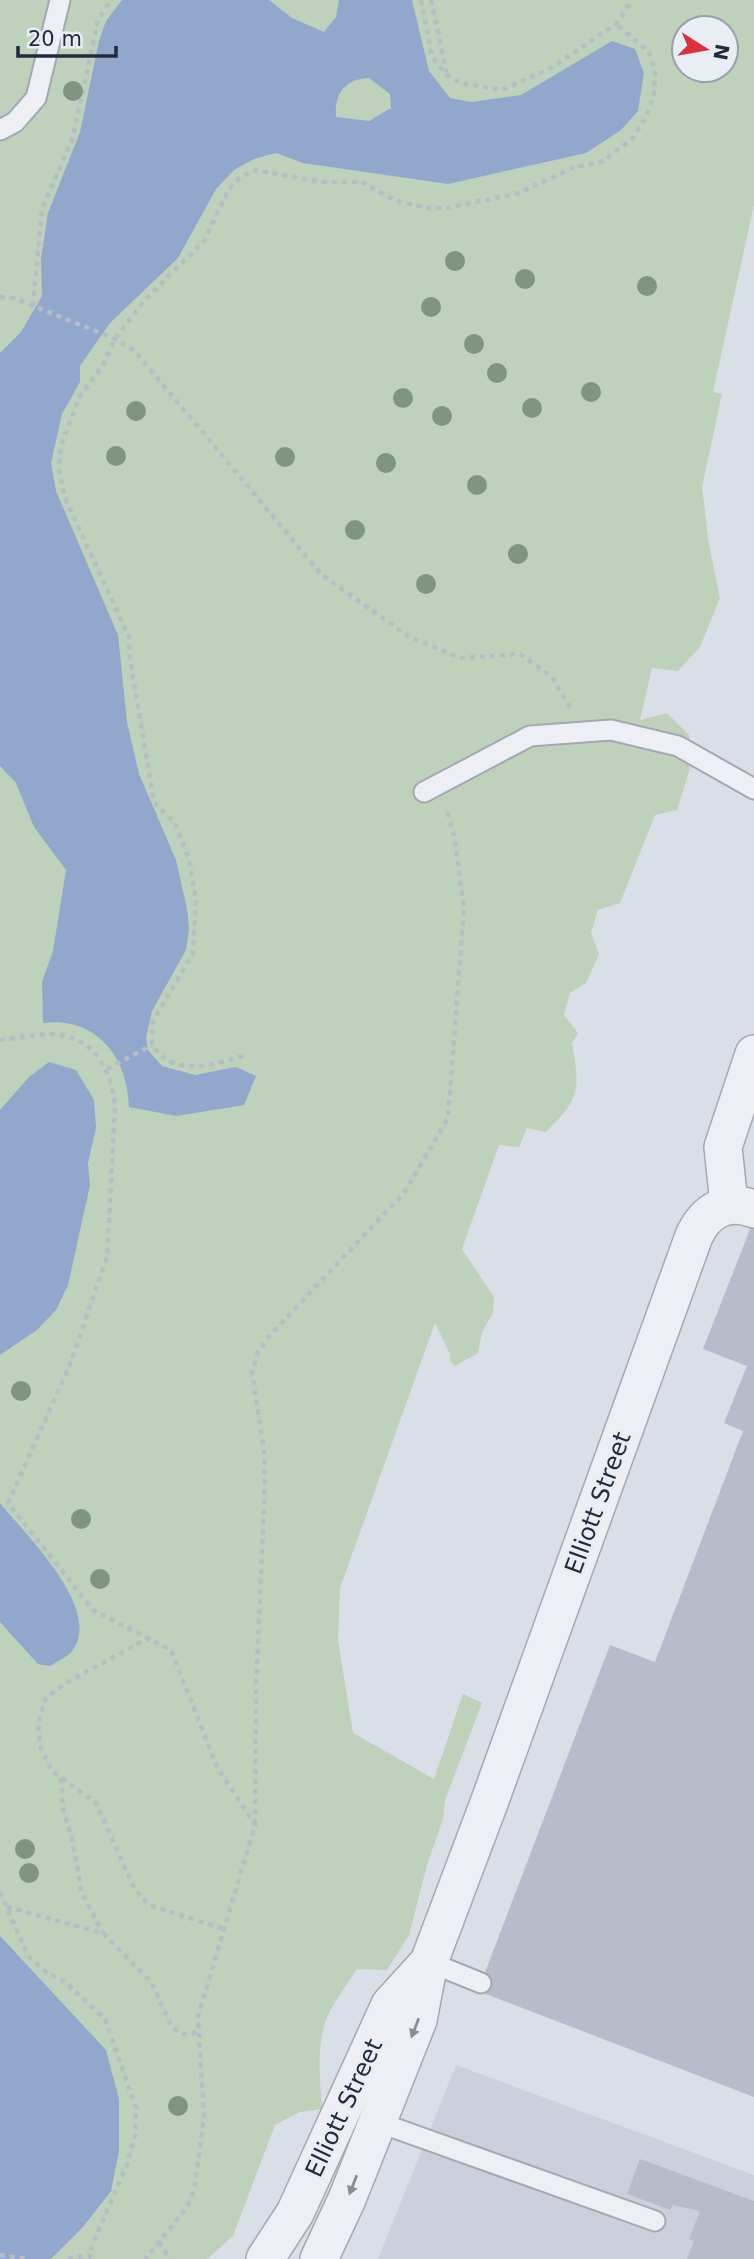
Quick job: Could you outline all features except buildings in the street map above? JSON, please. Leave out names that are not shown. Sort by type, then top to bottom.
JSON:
[{"type":"street","name":"Elliott Street","points":[[265,2259],[361,2116],[418,2020],[429,1962],[694,1236],[701,1221],[741,1207],[723,1147],[754,1054]]},
{"type":"street","name":"Elliott Street","points":[[319,2259],[347,2199],[361,2116]]},
{"type":"lane","points":[[0,130],[15,122],[36,98],[60,0]]},
{"type":"lane","points":[[432,788],[530,736],[587,734],[611,730],[677,746],[754,789]]},
{"type":"lane","points":[[429,1962],[481,1983]]},
{"type":"lane","points":[[361,2116],[655,2221]]},
{"type":"path","points":[[33,306],[42,209],[73,137],[98,20],[111,0]]},
{"type":"path","points":[[421,0],[432,57],[447,75],[461,83],[502,90],[551,68],[616,24],[632,0]]},
{"type":"path","points":[[431,0],[447,75]]},
{"type":"path","points":[[243,1056],[190,1068],[171,1063],[152,1045],[153,1021],[193,953],[196,898],[189,860],[175,823],[153,802],[130,660],[129,637],[65,498],[59,469],[61,445],[71,416],[115,339],[143,302],[204,241],[229,189],[241,176],[257,170],[321,182],[362,182],[394,200],[426,208],[447,208],[519,193],[572,168],[603,161],[633,138],[647,116],[654,94],[655,70],[649,51],[616,24]]},
{"type":"path","points":[[0,297],[15,298],[115,339],[135,351],[321,574],[408,636],[460,657],[520,654],[551,677],[587,734]]},
{"type":"path","points":[[145,2259],[186,2208],[195,2184],[204,2118],[198,2017],[255,1825],[265,1471],[252,1372],[258,1352],[271,1334],[404,1193],[448,1118],[464,908],[454,835],[432,788]]},
{"type":"path","points":[[0,1040],[59,1034],[89,1048],[100,1057],[107,1069],[115,1108],[107,1257],[69,1367],[8,1503],[93,1610],[172,1650],[217,1767],[255,1825]]},
{"type":"path","points":[[107,1069],[152,1045]]},
{"type":"path","points":[[150,1637],[66,1683],[46,1698],[37,1724],[40,1746],[52,1770],[96,1803],[135,1890],[149,1905],[224,1929]]},
{"type":"path","points":[[61,1778],[63,1809],[75,1851],[82,1893],[103,1933],[151,1982],[172,2025],[180,2034],[199,2033]]},
{"type":"path","points":[[0,1892],[28,1956],[46,1972],[65,1982],[105,2019],[136,2108],[135,2135],[127,2165],[88,2255]]},
{"type":"path","points":[[6,1906],[103,1933]]},
{"type":"path","points":[[159,2242],[170,2259]]},
{"type":"path","points":[[0,2255],[28,2259]]},
{"type":"path","points":[[68,2259],[88,2255],[94,2259]]},
{"type":"shaded area","points":[[456,2065],[754,2175],[754,2259],[378,2259]]},
{"type":"green space","points":[[0,0],[754,0],[754,205],[713,392],[722,394],[702,487],[709,545],[720,598],[700,647],[678,671],[652,668],[640,720],[667,713],[689,735],[690,768],[677,810],[655,815],[620,903],[598,910],[591,933],[599,954],[586,983],[570,993],[564,1015],[578,1033],[572,1043],[577,1083],[572,1101],[546,1132],[527,1128],[519,1147],[499,1145],[462,1249],[494,1297],[493,1313],[482,1332],[478,1353],[455,1366],[450,1361],[450,1354],[435,1323],[340,1588],[338,1640],[353,1733],[434,1779],[463,1694],[482,1703],[445,1800],[443,1819],[427,1865],[409,1935],[387,1970],[357,1969],[339,1996],[324,2026],[320,2046],[322,2109],[300,2112],[275,2125],[233,2236],[207,2259],[0,2259]]},
{"type":"water","points":[[122,0],[269,0],[292,18],[324,32],[336,17],[339,0],[412,0],[429,71],[450,98],[472,102],[521,95],[612,41],[635,49],[644,73],[638,111],[621,130],[586,153],[448,184],[303,163],[276,153],[254,159],[234,170],[216,189],[178,258],[110,323],[80,366],[80,382],[62,414],[51,463],[56,491],[118,635],[127,722],[139,774],[176,860],[189,929],[186,950],[152,1011],[146,1038],[148,1050],[162,1066],[195,1075],[236,1067],[256,1076],[244,1105],[176,1116],[129,1107],[123,1072],[105,1044],[93,1033],[79,1026],[43,1023],[42,982],[53,951],[66,870],[34,827],[16,783],[0,766],[0,353],[21,332],[42,296],[41,259],[48,213],[80,132],[99,41],[106,21]],"holes":[[[369,78],[390,94],[391,108],[369,121],[336,117],[339,95],[353,81]]]},
{"type":"water","points":[[49,1062],[76,1070],[94,1100],[96,1128],[88,1163],[90,1185],[68,1285],[56,1310],[37,1330],[0,1355],[0,1110],[29,1077]]},
{"type":"water","points":[[0,1503],[57,1573],[70,1594],[78,1615],[79,1634],[72,1651],[50,1666],[38,1664],[0,1622]]},
{"type":"water","points":[[0,1936],[106,2050],[119,2099],[119,2151],[111,2191],[83,2227],[51,2259],[0,2259]]}]
